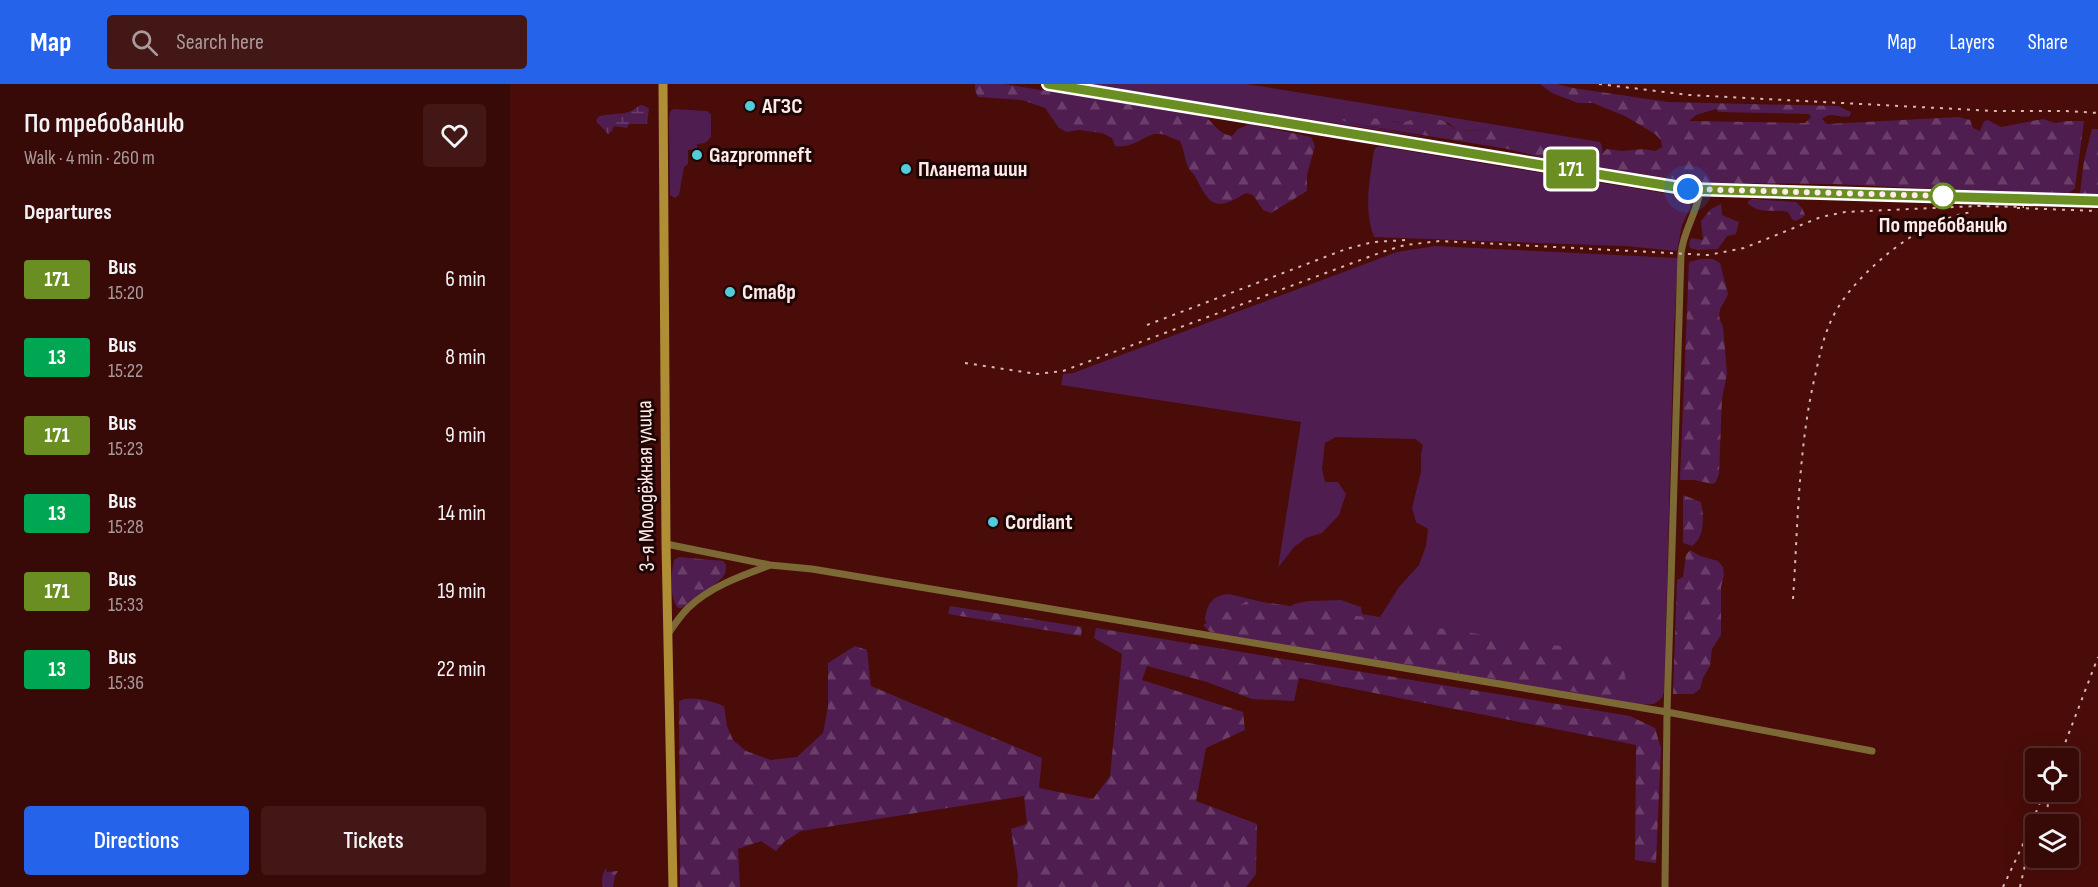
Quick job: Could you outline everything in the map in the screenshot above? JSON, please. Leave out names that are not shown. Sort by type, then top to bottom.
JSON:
[{"type":"main road","name":"3-я Молодёжная улица","points":[[663,84],[666,544],[672,887]]},
{"type":"main road","points":[[1048,84],[1700,190],[2098,201]]},
{"type":"street","points":[[1665,887],[1667,712],[1681,254],[1682,242],[1695,212],[1700,190]]},
{"type":"street","points":[[666,544],[770,565],[812,569],[1667,712],[1872,751]]},
{"type":"street","points":[[668,634],[688,608],[714,589],[770,565]]},
{"type":"green space","points":[[975,84],[1004,84],[1206,117],[1221,131],[1232,136],[1238,129],[1250,124],[1311,137],[1315,146],[1307,175],[1307,191],[1271,213],[1263,210],[1253,195],[1246,193],[1227,203],[1214,203],[1205,194],[1188,167],[1180,141],[1155,134],[1129,145],[1115,146],[1112,138],[1102,133],[1079,130],[1067,132],[1059,128],[1045,108],[1022,100],[978,97]]},
{"type":"green space","points":[[1079,84],[1247,84],[1600,142],[1602,152],[1599,161],[1593,166],[1540,157],[1546,155],[1533,140],[1507,142],[1491,126],[1483,131],[1456,130],[1449,123],[1422,116],[1402,123],[1393,121],[1349,123],[1444,140]]},
{"type":"green space","points":[[1540,84],[1557,84],[1668,102],[1838,106],[1851,112],[1850,116],[1826,116],[1822,119],[1827,124],[1959,117],[1970,120],[1973,128],[1980,131],[1984,121],[1988,120],[2001,127],[2043,119],[2055,123],[2084,121],[2075,188],[2067,195],[1834,184],[1698,183],[1593,166],[1607,149],[1655,151],[1662,147],[1661,140],[1625,116],[1593,103],[1578,103],[1552,93]],"holes":[[[1716,109],[1719,112],[1809,114],[1811,117],[1805,123],[1689,121],[1696,115]]]},
{"type":"green space","points":[[642,105],[649,108],[647,124],[629,124],[627,128],[614,126],[608,134],[596,121],[598,117],[630,111]]},
{"type":"green space","points":[[673,109],[707,111],[711,114],[711,137],[705,143],[697,144],[697,149],[688,150],[688,164],[684,167],[679,195],[675,198],[670,195],[669,118]]},
{"type":"green space","points":[[1422,116],[1441,120],[1456,130],[1483,131],[1491,126],[1497,129],[1507,142],[1543,138],[1550,141],[1551,150],[1546,156],[1540,157],[1508,149],[1342,120],[1345,118],[1373,118],[1402,123]]},
{"type":"green space","points":[[2092,129],[2098,129],[2098,196],[2086,196],[2080,193],[2084,161]]},
{"type":"green space","points":[[1377,147],[1675,195],[1687,200],[1691,206],[1682,225],[1677,251],[1625,246],[1374,237],[1369,215],[1368,194],[1374,150]]},
{"type":"green space","points":[[1752,199],[1796,202],[1805,215],[1795,221],[1788,212],[1756,209],[1747,202]]},
{"type":"green space","points":[[1721,204],[1722,215],[1739,222],[1736,234],[1727,236],[1718,249],[1690,248],[1691,238],[1703,240],[1701,221],[1711,209]]},
{"type":"green space","points":[[1435,246],[1678,258],[1664,692],[1662,698],[1654,704],[1635,705],[1217,634],[1210,629],[1205,620],[1207,609],[1214,598],[1229,594],[1288,608],[1308,601],[1341,600],[1361,607],[1362,614],[1380,617],[1399,587],[1419,565],[1426,546],[1428,529],[1416,522],[1412,508],[1421,472],[1423,445],[1415,439],[1336,437],[1325,443],[1322,469],[1325,482],[1338,482],[1346,494],[1339,515],[1322,533],[1306,538],[1294,547],[1278,568],[1301,422],[1061,385],[1063,374],[1073,373],[1397,252]]},
{"type":"green space","points":[[1713,259],[1720,263],[1728,294],[1719,313],[1723,326],[1727,374],[1722,399],[1719,474],[1713,484],[1680,480],[1689,262]]},
{"type":"green space","points":[[1683,495],[1701,502],[1703,520],[1701,532],[1692,546],[1683,543]]},
{"type":"green space","points":[[1690,550],[1700,556],[1718,561],[1723,567],[1721,635],[1712,649],[1710,666],[1700,689],[1693,694],[1673,694],[1677,580],[1683,577],[1686,555]]},
{"type":"green space","points":[[679,557],[723,561],[726,565],[722,577],[682,608],[678,608],[675,604],[672,585],[674,560]]},
{"type":"green space","points":[[1249,600],[1621,655],[1630,701],[1210,632],[1203,625]]},
{"type":"green space","points":[[950,606],[1082,627],[1081,636],[948,614]]},
{"type":"green space","points":[[1096,628],[1630,716],[1655,728],[1661,748],[1656,863],[1635,860],[1636,745],[1299,678],[1294,701],[1252,699],[1207,682],[1147,666],[1142,680],[1243,712],[1245,730],[1206,748],[1196,801],[1257,824],[1256,874],[1246,887],[1017,887],[1018,876],[1011,829],[1027,824],[1024,796],[801,831],[784,842],[776,851],[761,841],[738,849],[740,887],[680,887],[679,701],[696,699],[724,706],[727,726],[733,740],[746,751],[771,760],[797,757],[823,733],[828,707],[828,663],[855,646],[867,650],[871,686],[1042,758],[1039,788],[1093,799],[1110,776],[1122,654],[1094,638]]},
{"type":"green space","points":[[606,868],[607,872],[618,871],[613,887],[603,887],[602,877]]},
{"type":"railway","points":[[1599,84],[1689,95],[1995,111],[2098,113]]},
{"type":"railway","points":[[965,363],[1037,374],[1063,371],[1405,245],[1440,241],[1708,255],[1744,248],[1821,217],[1845,212],[1977,206],[2024,207]]},
{"type":"railway","points":[[2017,208],[2098,211]]},
{"type":"railway","points":[[1793,599],[1805,431],[1825,335],[1832,319],[1854,286],[1891,251],[1929,226],[1972,212]]},
{"type":"railway","points":[[1147,325],[1346,249],[1373,242],[1407,240]]},
{"type":"railway","points":[[2063,748],[2098,657]]},
{"type":"railway","points":[[2003,887],[2040,802]]},
{"type":"railway","points":[[2047,814],[2048,802]]},
{"type":"railway","points":[[2020,887],[2025,865]]},
{"type":"bus line","name":"171","points":[[1048,84],[1532,162],[1676,188],[2098,201]]},
{"type":"place","name":"АГЗС","points":[[750,106]]},
{"type":"place","name":"Gazpromneft","points":[[697,155]]},
{"type":"place","name":"Планета шин","points":[[906,169]]},
{"type":"place","name":"По требованию","points":[[1943,196]]},
{"type":"place","name":"Ставр","points":[[730,292]]},
{"type":"place","name":"Cordiant","points":[[993,522]]},
{"type":"route","points":[[1688,189],[1943,196]]}]
